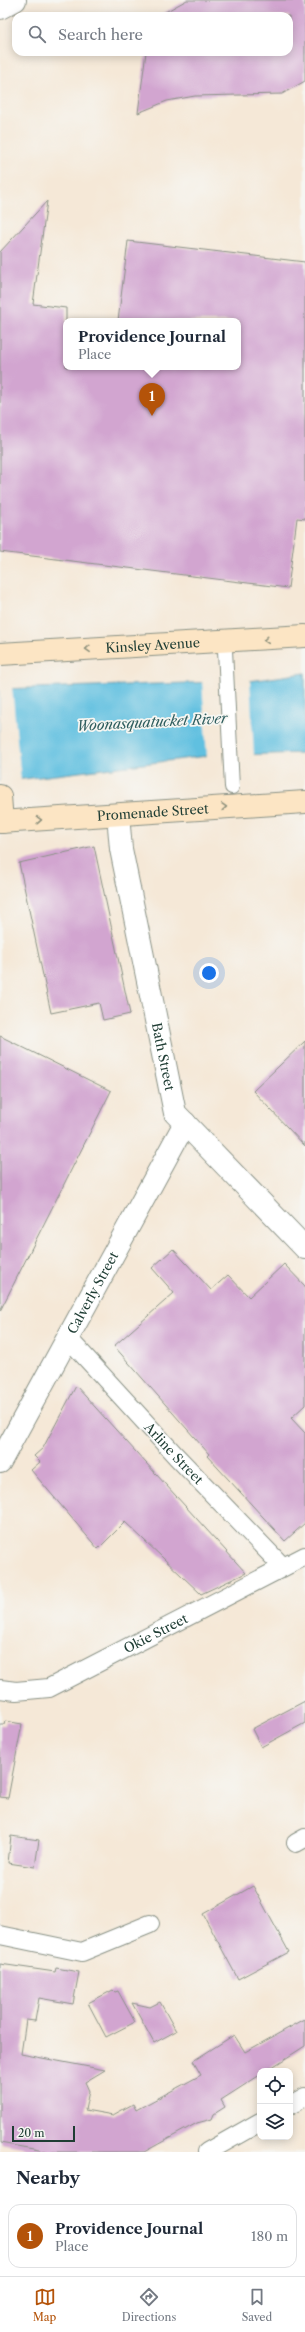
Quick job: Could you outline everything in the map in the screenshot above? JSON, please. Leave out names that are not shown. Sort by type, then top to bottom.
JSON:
[{"type":"main road","name":"Kinsley Avenue","points":[[0,654],[235,642],[305,636]]},
{"type":"main road","points":[[0,796],[1,822]]},
{"type":"main road","name":"Promenade Street","points":[[1,822],[305,802]]},
{"type":"street","points":[[0,8],[15,0]]},
{"type":"street","points":[[225,650],[232,787]]},
{"type":"street","name":"Bath Street","points":[[118,815],[121,849],[175,1113],[305,1248]]},
{"type":"street","name":"Calverly Street","points":[[0,1462],[185,1123]]},
{"type":"street","name":"Arline Street","points":[[67,1338],[176,1456],[283,1567]]},
{"type":"street","name":"Okie Street","points":[[0,1689],[16,1691],[49,1688],[188,1618],[305,1556]]},
{"type":"street","points":[[0,1935],[82,1952],[150,1924]]},
{"type":"street","points":[[292,2104],[305,2097]]},
{"type":"street","points":[[207,2152],[257,2124]]},
{"type":"water","name":"Woonasquatucket River","points":[[305,673],[305,753],[207,756],[0,782],[0,689],[249,681]]},
{"type":"pier","points":[[250,679],[254,756],[207,758],[202,680]]},
{"type":"pier","points":[[0,687],[12,687],[21,781],[0,784]]},
{"type":"building","points":[[187,0],[305,0],[305,81],[282,94],[195,96],[167,101],[138,113],[145,56],[293,56],[293,12],[165,12]]},
{"type":"building","points":[[47,201],[33,304],[66,308],[66,318],[63,318],[63,370],[241,370],[241,318],[118,318],[128,241],[305,262],[305,519],[297,518],[288,588],[0,552],[0,252]]},
{"type":"building","points":[[94,846],[130,1014],[103,1020],[99,1003],[51,1013],[19,863]]},
{"type":"building","points":[[0,1036],[111,1091],[0,1311]]},
{"type":"building","points":[[305,1041],[305,1146],[253,1091]]},
{"type":"building","points":[[173,1249],[211,1290],[228,1275],[249,1297],[284,1264],[305,1286],[305,1405],[291,1418],[305,1433],[305,1523],[285,1541],[207,1456],[209,1454],[114,1346],[174,1293],[152,1268]]},
{"type":"building","points":[[76,1386],[246,1573],[201,1594],[125,1522],[98,1549],[31,1470],[40,1462],[34,1456],[43,1448]]},
{"type":"building","points":[[305,1701],[305,1723],[261,1747],[252,1729]]},
{"type":"building","points":[[5,1721],[22,1724],[8,1798],[0,1797],[0,1725],[4,1725]]},
{"type":"building","points":[[11,1836],[39,1840],[35,1867],[8,1863]]},
{"type":"building","points":[[253,1886],[289,1952],[238,1979],[203,1914]]},
{"type":"building","points":[[0,1964],[55,1972],[56,1968],[79,1972],[73,2004],[39,1998],[35,2021],[26,2020],[21,2054],[105,2070],[85,2082],[89,2091],[85,2110],[113,2115],[133,2104],[136,2110],[201,2075],[193,2061],[234,2035],[245,2052],[305,2019],[305,2046],[271,2068],[257,2068],[257,2077],[221,2100],[225,2107],[214,2114],[212,2119],[197,2123],[144,2152],[50,2152],[0,2143]]},
{"type":"building","points":[[113,1990],[115,1992],[118,1991],[135,2022],[106,2037],[88,2003]]},
{"type":"building","points":[[160,2002],[176,2031],[154,2043],[132,2003],[150,2007]]},
{"type":"place","name":"Providence Journal","points":[[152,416]]}]
